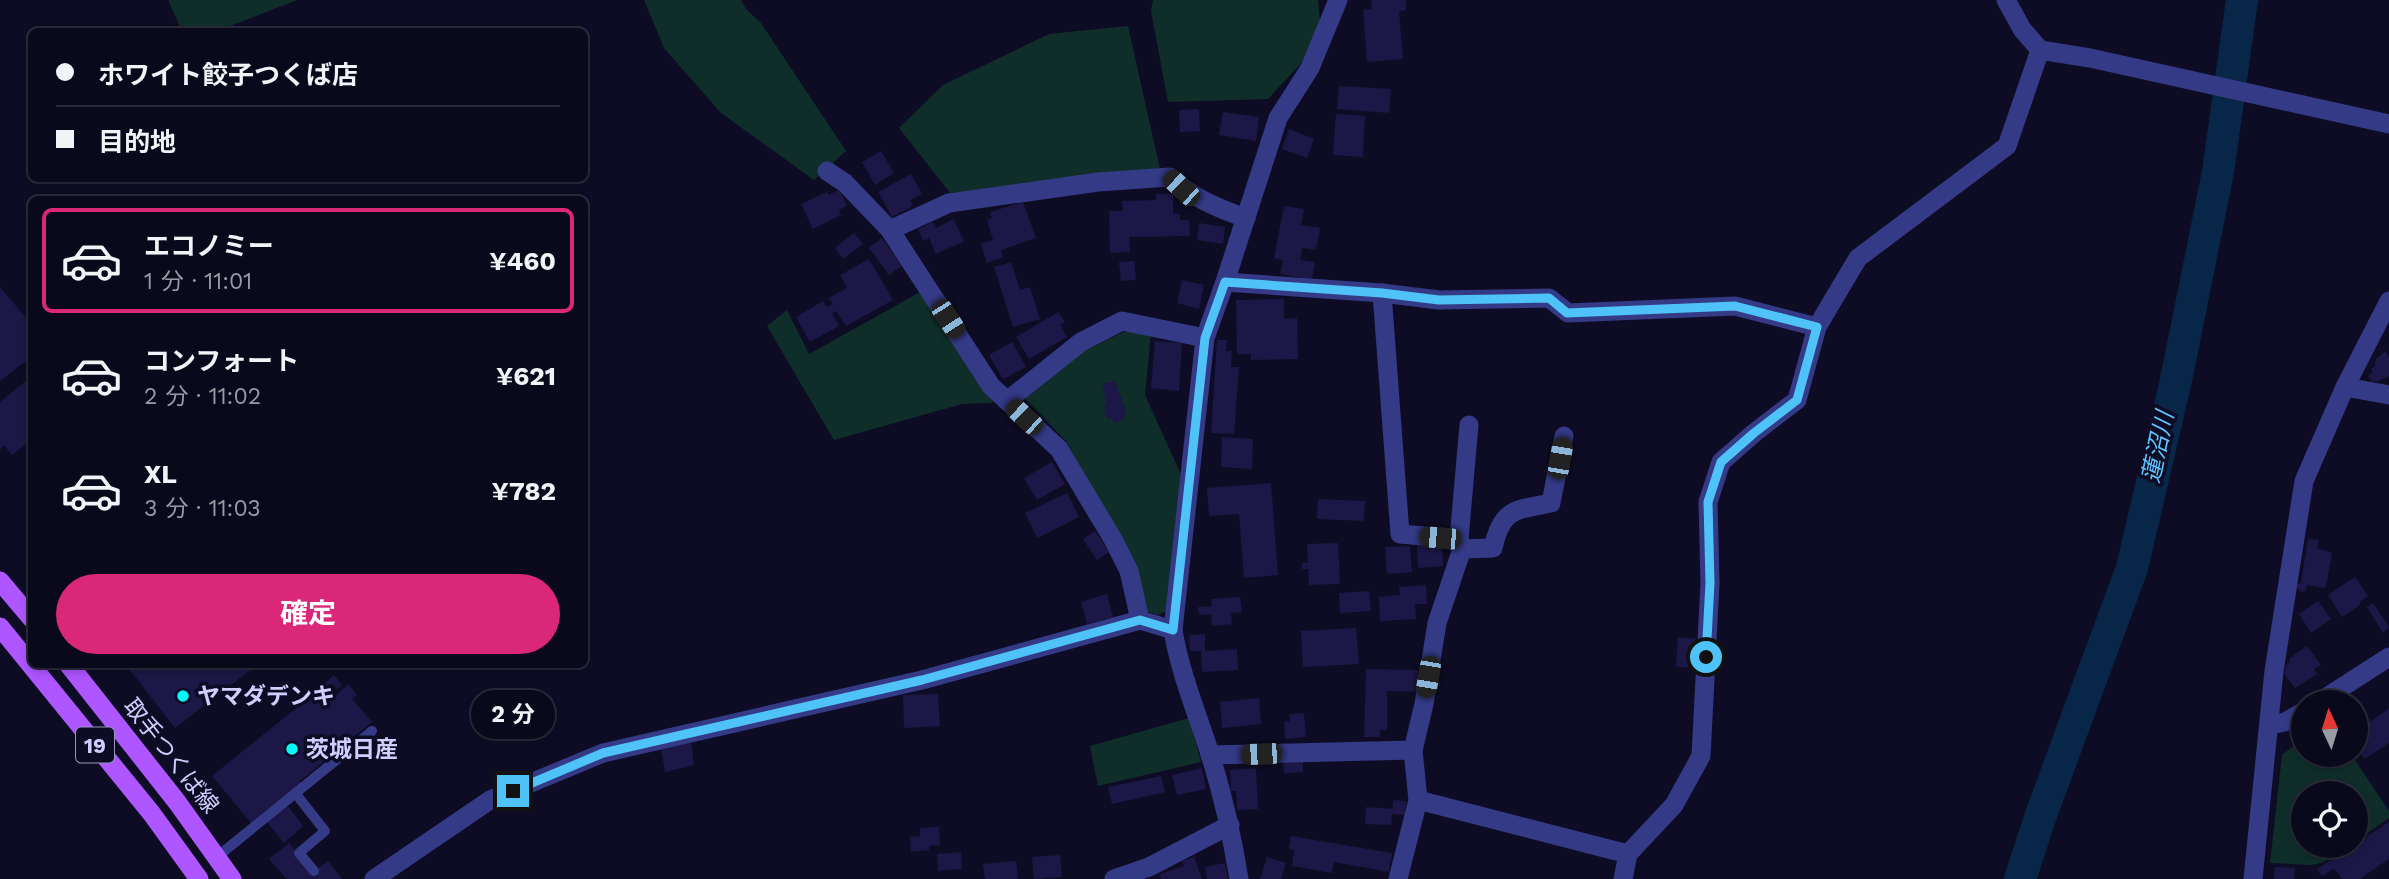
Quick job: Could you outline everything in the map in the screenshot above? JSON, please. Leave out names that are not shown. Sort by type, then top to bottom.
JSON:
[{"type":"main road","points":[[2,586],[28,615]]},
{"type":"main road","name":"19","points":[[0,627],[28,661]]},
{"type":"main road","name":"19","points":[[33,668],[152,814],[199,879]]},
{"type":"main road","name":"取手つくば線","points":[[71,668],[146,761],[232,879]]},
{"type":"street","points":[[1239,879],[1230,825],[1177,657],[1173,630],[1205,338],[1278,118],[1310,68],[1338,0]]},
{"type":"street","points":[[2006,0],[2022,29],[2040,50],[2090,58],[2389,124]]},
{"type":"street","points":[[1623,879],[1628,853],[1674,805],[1701,756],[1710,583],[1708,502],[1721,462],[1797,400],[1817,327],[1858,258],[2007,146],[2040,50]]},
{"type":"street","points":[[827,171],[845,183],[890,230],[991,386],[1059,449],[1129,571],[1140,620]]},
{"type":"street","points":[[890,230],[949,203],[1098,182],[1170,177],[1181,188],[1227,212],[1246,218]]},
{"type":"street","points":[[1225,282],[1382,293],[1439,300],[1549,298],[1567,313],[1735,306],[1817,327]]},
{"type":"street","points":[[1382,293],[1400,534],[1493,548],[1507,517],[1518,508],[1551,503],[1564,436]]},
{"type":"street","points":[[2253,879],[2274,671],[2304,481],[2345,387],[2389,301]]},
{"type":"street","points":[[1007,401],[1081,342],[1122,321],[1205,338]]},
{"type":"street","points":[[2345,387],[2389,395]]},
{"type":"street","points":[[1398,879],[1418,800],[1413,750],[1424,704],[1437,623],[1461,544],[1469,425]]},
{"type":"street","points":[[374,879],[490,800],[603,753],[922,680],[1140,620],[1173,630]]},
{"type":"street","points":[[2338,690],[2389,657]]},
{"type":"street","points":[[2270,725],[2291,719]]},
{"type":"street","points":[[1210,755],[1413,750]]},
{"type":"street","points":[[1418,800],[1628,853]]},
{"type":"street","points":[[1114,879],[1149,867],[1230,825]]},
{"type":"lane","points":[[217,858],[372,731]]},
{"type":"lane","points":[[296,794],[325,831],[299,853],[314,871]]},
{"type":"green space","points":[[168,0],[297,0],[225,28],[181,28]]},
{"type":"green space","points":[[644,0],[741,0],[746,9],[761,23],[846,151],[814,180],[721,113],[664,48]]},
{"type":"green space","points":[[1153,0],[1318,0],[1320,23],[1309,55],[1268,99],[1168,102],[1151,11]]},
{"type":"green space","points":[[1128,26],[1160,169],[950,193],[899,128],[943,85],[1049,34]]},
{"type":"green space","points":[[922,291],[996,399],[991,403],[962,404],[834,440],[767,326],[787,310],[809,354]]},
{"type":"green space","points":[[1128,330],[1151,333],[1145,395],[1182,477],[1171,609],[1158,615],[1146,611],[1135,565],[1066,441],[1025,399],[1084,351]]},
{"type":"green space","points":[[1189,718],[1201,762],[1098,786],[1090,746]]},
{"type":"green space","points":[[2291,748],[2291,767],[2360,767],[2389,811],[2389,818],[2368,833],[2368,781],[2291,781],[2291,858],[2330,858],[2313,865],[2270,863],[2282,755]]},
{"type":"building","points":[[1371,0],[1406,0],[1406,10],[1399,11],[1403,59],[1367,62],[1363,10],[1372,9]]},
{"type":"building","points":[[1339,86],[1391,89],[1389,113],[1337,109]]},
{"type":"building","points":[[1199,109],[1200,131],[1180,132],[1179,110]]},
{"type":"building","points":[[1223,112],[1259,117],[1256,141],[1219,135]]},
{"type":"building","points":[[1336,114],[1365,116],[1363,157],[1333,155]]},
{"type":"building","points":[[1289,129],[1314,139],[1307,158],[1282,149]]},
{"type":"building","points":[[881,151],[894,173],[875,185],[862,162]]},
{"type":"building","points":[[911,174],[922,194],[910,200],[913,206],[892,217],[878,192]]},
{"type":"building","points":[[839,190],[847,206],[839,210],[841,215],[813,229],[801,204],[827,192],[829,195]]},
{"type":"building","points":[[1173,193],[1173,214],[1180,214],[1180,220],[1189,220],[1190,236],[1129,237],[1130,252],[1110,253],[1109,211],[1123,211],[1122,201],[1156,200],[1156,194]]},
{"type":"building","points":[[1023,202],[1036,238],[1001,250],[1003,257],[987,263],[981,244],[993,240],[987,220],[992,218],[990,212]]},
{"type":"building","points":[[1284,206],[1304,209],[1301,225],[1320,228],[1316,250],[1302,248],[1300,260],[1315,262],[1312,280],[1280,274],[1283,260],[1274,258]]},
{"type":"building","points":[[954,219],[964,241],[936,254],[929,238],[923,241],[918,229],[933,222],[936,228]]},
{"type":"building","points":[[1199,223],[1225,227],[1223,244],[1197,240]]},
{"type":"building","points":[[854,233],[863,244],[843,259],[835,248]]},
{"type":"building","points":[[882,238],[902,266],[889,275],[869,248]]},
{"type":"building","points":[[869,259],[893,300],[846,326],[836,311],[832,313],[839,326],[810,342],[796,317],[823,301],[827,307],[833,304],[829,298],[847,288],[840,275]]},
{"type":"building","points":[[1134,261],[1136,280],[1121,281],[1119,262]]},
{"type":"building","points":[[1011,262],[1020,290],[1030,287],[1040,319],[1013,327],[994,267]]},
{"type":"building","points":[[1182,280],[1204,285],[1199,309],[1177,303]]},
{"type":"building","points":[[0,287],[28,320],[28,359],[0,381]]},
{"type":"building","points":[[1284,299],[1284,319],[1297,318],[1298,359],[1251,360],[1251,354],[1237,354],[1236,300]]},
{"type":"building","points":[[1058,312],[1065,322],[1060,325],[1067,337],[1029,359],[1016,337]]},
{"type":"building","points":[[1217,340],[1227,340],[1226,351],[1232,351],[1231,367],[1239,367],[1234,434],[1211,433]]},
{"type":"building","points":[[1155,341],[1182,343],[1179,391],[1151,388]]},
{"type":"building","points":[[1012,342],[1026,367],[1003,379],[989,355]]},
{"type":"building","points":[[2385,351],[2389,357],[2389,376],[2372,382],[2368,376],[2373,372],[2371,369],[2375,366],[2376,359]]},
{"type":"building","points":[[28,379],[28,442],[12,455],[4,445],[0,449],[0,402]]},
{"type":"building","points":[[1115,381],[1127,414],[1123,415],[1124,420],[1114,423],[1113,418],[1107,419],[1102,384]]},
{"type":"building","points":[[1222,437],[1253,439],[1252,469],[1221,467]]},
{"type":"building","points":[[1052,462],[1065,484],[1037,500],[1024,478]]},
{"type":"building","points":[[1271,483],[1278,575],[1244,578],[1239,514],[1209,516],[1207,488]]},
{"type":"building","points":[[1067,493],[1079,517],[1037,538],[1025,513]]},
{"type":"building","points":[[1318,499],[1365,501],[1364,521],[1317,519]]},
{"type":"building","points":[[1095,531],[1109,552],[1097,560],[1083,539]]},
{"type":"building","points":[[2308,539],[2319,540],[2317,548],[2332,553],[2326,586],[2324,588],[2307,585],[2306,591],[2302,592],[2296,584],[2301,583]]},
{"type":"building","points":[[1338,543],[1340,584],[1309,585],[1308,569],[1302,569],[1302,563],[1308,563],[1307,544]]},
{"type":"building","points":[[1442,544],[1443,566],[1418,568],[1417,545]]},
{"type":"building","points":[[1410,546],[1412,572],[1387,574],[1385,547]]},
{"type":"building","points":[[2355,577],[2368,596],[2342,617],[2328,595]]},
{"type":"building","points":[[1426,585],[1427,604],[1415,604],[1416,619],[1380,621],[1379,597],[1400,595],[1399,587]]},
{"type":"building","points":[[1369,591],[1371,611],[1340,613],[1339,593]]},
{"type":"building","points":[[1107,594],[1113,617],[1087,624],[1081,602]]},
{"type":"building","points":[[1240,597],[1242,612],[1231,613],[1232,624],[1212,626],[1211,614],[1199,615],[1198,607],[1212,606],[1211,599]]},
{"type":"building","points":[[2318,601],[2331,619],[2311,633],[2299,614]]},
{"type":"building","points":[[2373,603],[2389,627],[2383,633],[2367,607]]},
{"type":"building","points":[[1356,628],[1359,664],[1303,667],[1301,631]]},
{"type":"building","points":[[1205,634],[1205,651],[1237,649],[1238,670],[1202,672],[1201,651],[1190,651],[1189,635]]},
{"type":"building","points":[[1678,637],[1699,639],[1697,668],[1676,667]]},
{"type":"building","points":[[2307,646],[2321,665],[2314,669],[2317,674],[2295,688],[2284,674],[2286,665],[2290,662],[2289,659]]},
{"type":"building","name":"ヤマダデンキ","points":[[128,668],[253,668],[175,728]]},
{"type":"building","points":[[1366,669],[1418,670],[1418,692],[1387,691],[1387,730],[1380,730],[1380,737],[1364,737]]},
{"type":"building","points":[[334,675],[342,685],[337,689],[333,684],[325,691],[322,686]]},
{"type":"building","name":"茨城日産","points":[[348,684],[357,695],[352,699],[372,722],[300,781],[304,786],[285,802],[303,826],[284,843],[262,816],[252,824],[212,776],[320,689],[330,701]]},
{"type":"building","points":[[938,694],[940,726],[904,728],[903,695]]},
{"type":"building","points":[[1259,698],[1261,724],[1222,728],[1220,702]]},
{"type":"building","points":[[2389,709],[2389,743],[2368,756],[2368,723]]},
{"type":"building","points":[[1304,713],[1306,737],[1285,739],[1284,722],[1290,721],[1289,714]]},
{"type":"building","points":[[691,741],[694,765],[665,772],[661,748]]},
{"type":"building","points":[[1303,761],[1303,772],[1284,773],[1283,762]]},
{"type":"building","points":[[1202,768],[1206,789],[1177,795],[1172,775]]},
{"type":"building","points":[[1256,768],[1258,809],[1237,810],[1236,791],[1231,791],[1230,770]]},
{"type":"building","points":[[1161,776],[1165,792],[1112,804],[1108,787]]},
{"type":"building","points":[[1393,800],[1406,801],[1405,815],[1392,814],[1391,825],[1365,824],[1366,807],[1393,809]]},
{"type":"building","points":[[2389,822],[2389,859],[2360,879],[2342,879],[2334,868],[2322,876],[2317,869],[2334,858],[2368,858],[2368,836]]},
{"type":"building","points":[[939,827],[940,845],[929,846],[929,850],[911,852],[910,837],[920,836],[920,828]]},
{"type":"building","points":[[1291,836],[1392,853],[1389,872],[1334,862],[1332,873],[1292,866],[1294,851],[1289,849]]},
{"type":"building","points":[[289,843],[313,872],[328,861],[342,879],[287,879],[269,859]]},
{"type":"building","points":[[961,852],[962,869],[938,871],[937,854]]},
{"type":"building","points":[[1060,855],[1062,877],[1034,879],[1032,857]]},
{"type":"building","points":[[1194,857],[1202,879],[1161,879],[1160,874],[1184,866],[1182,861]]},
{"type":"building","points":[[1267,857],[1286,863],[1281,879],[1260,879]]},
{"type":"building","points":[[1016,861],[1018,879],[985,879],[983,864]]},
{"type":"building","points":[[1225,863],[1228,879],[1207,879],[1205,867]]},
{"type":"building","points":[[2275,867],[2295,868],[2294,879],[2274,879]]},
{"type":"waterway","name":"蓮沼川","points":[[2020,879],[2132,568],[2176,380],[2218,172],[2242,0]]},
{"type":"place","name":"ヤマダデンキ","points":[[183,696]]},
{"type":"place","name":"茨城日産","points":[[292,749]]},
{"type":"route","points":[[513,791],[603,753],[922,680],[1140,620],[1173,630],[1205,338],[1225,282],[1382,293],[1439,300],[1549,298],[1567,313],[1735,306],[1817,327],[1797,400],[1721,462],[1708,502],[1710,583],[1706,657]]}]
